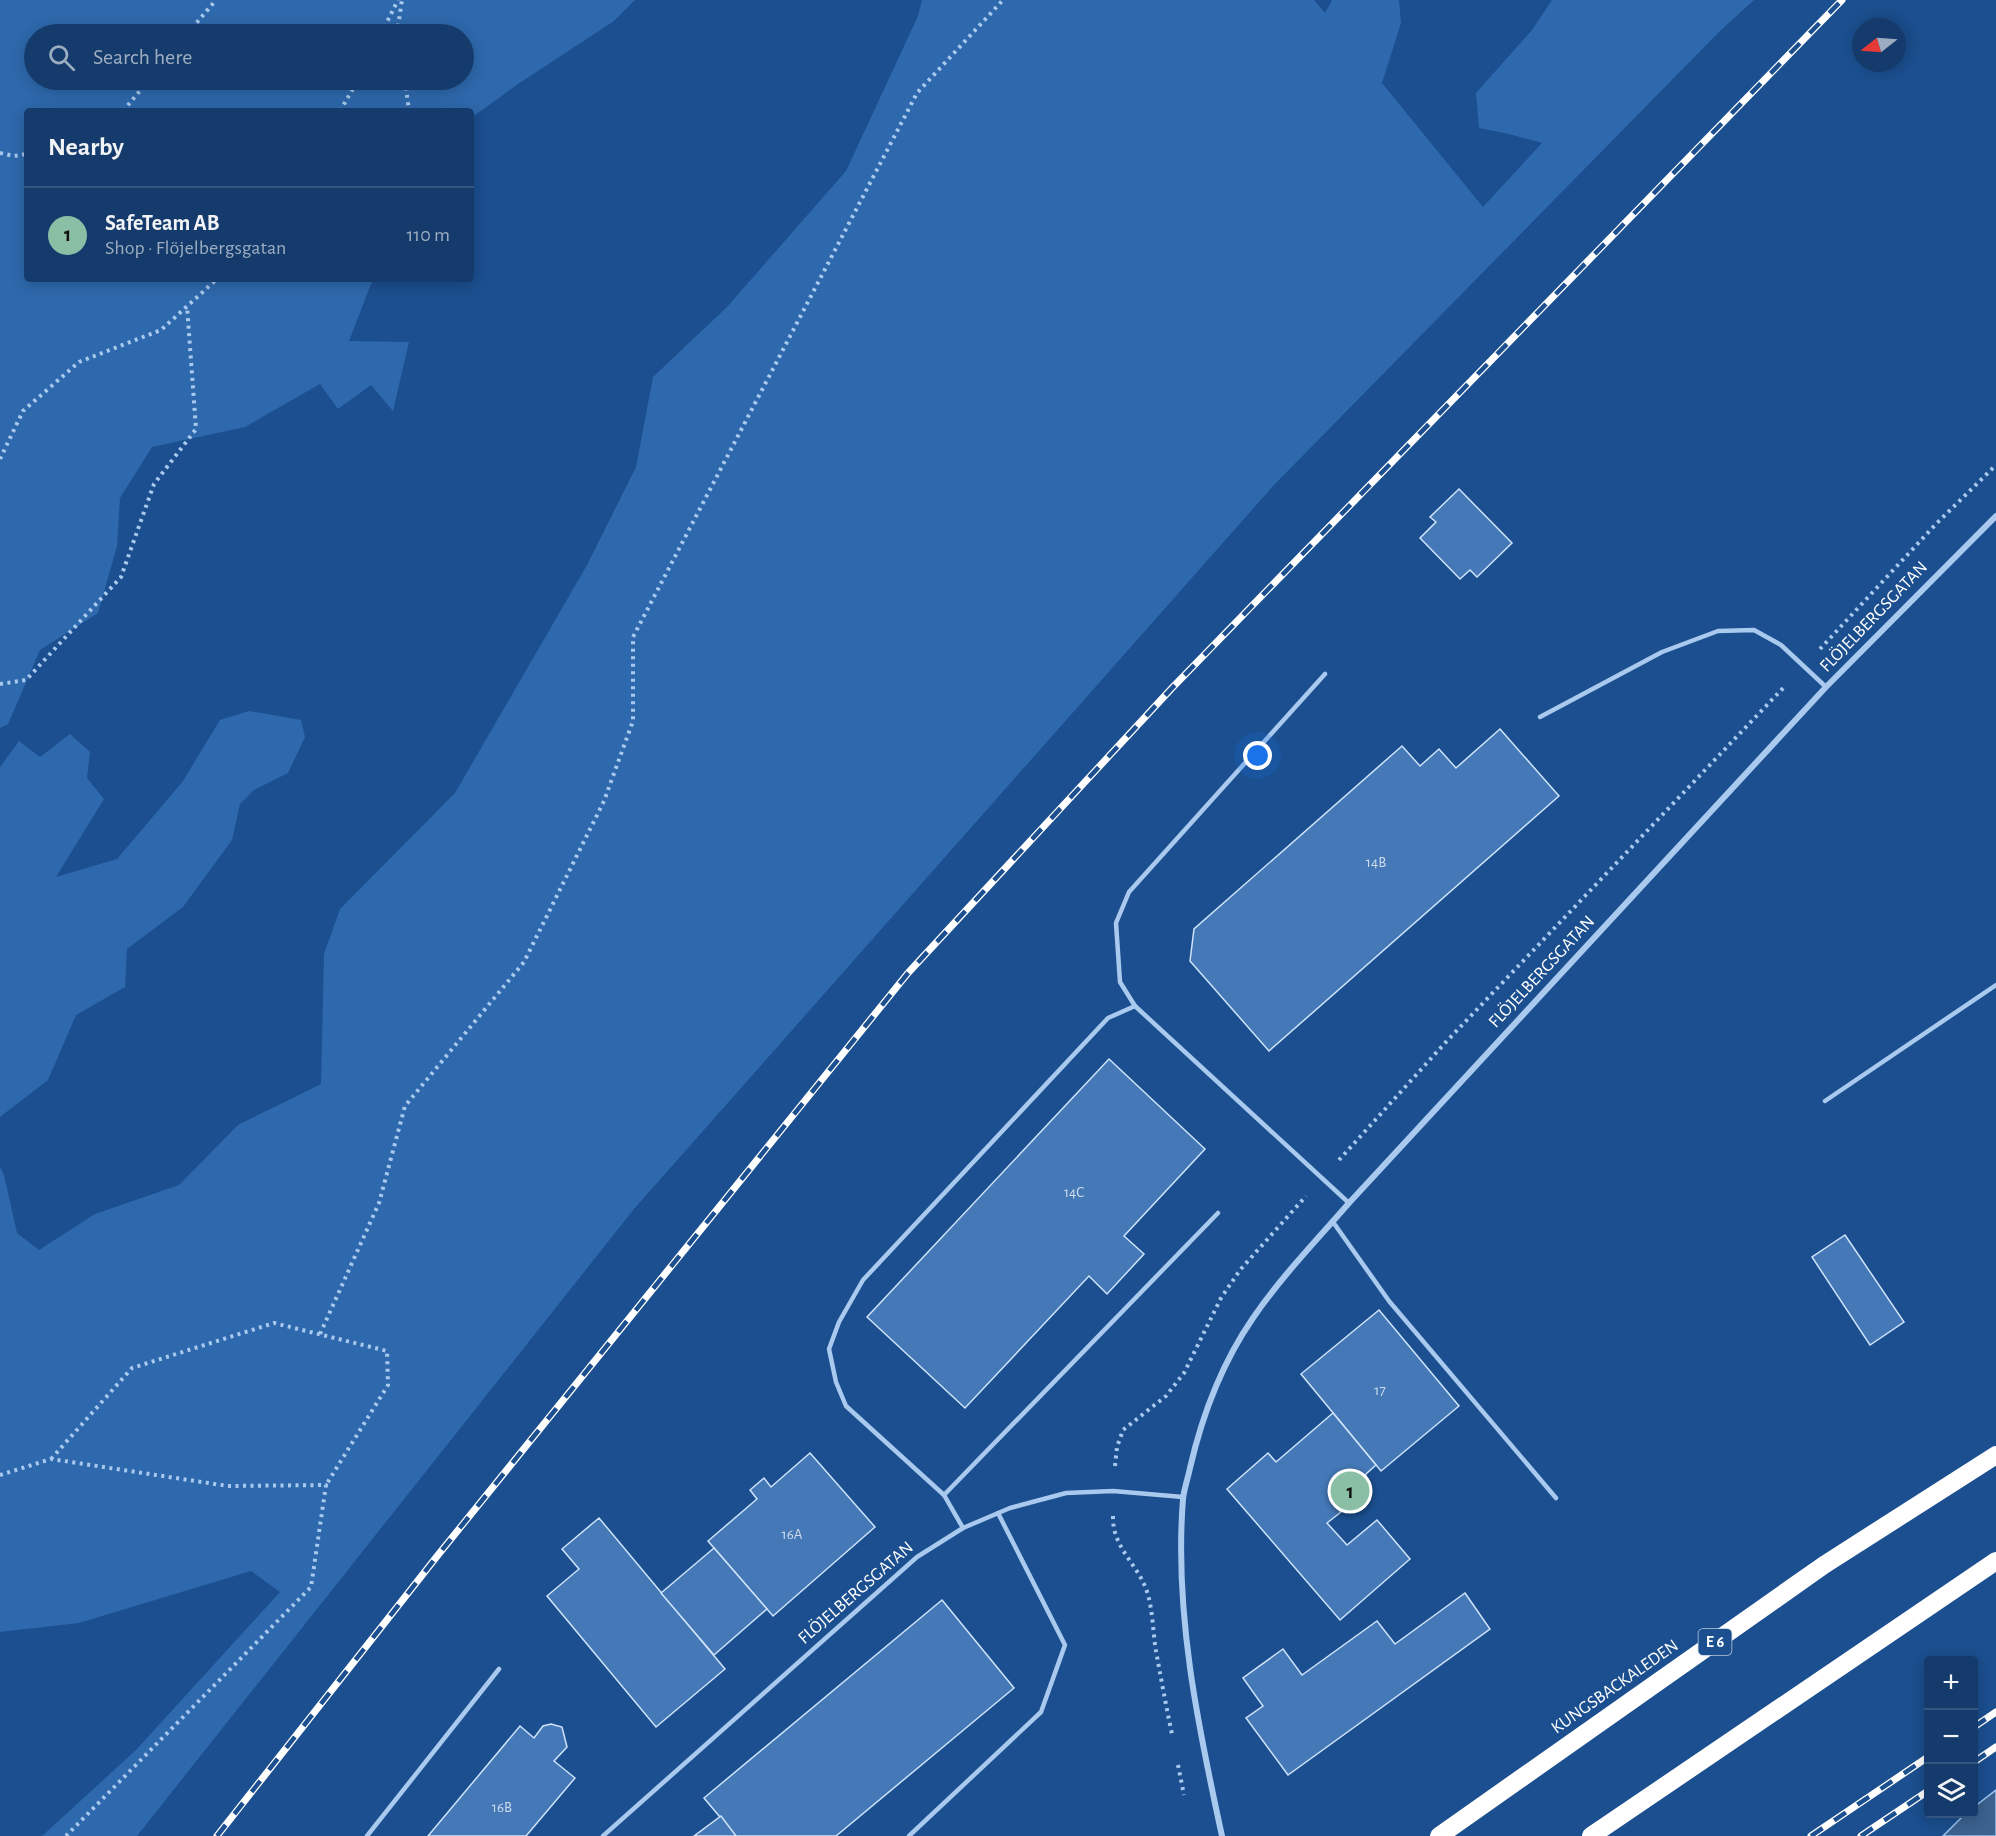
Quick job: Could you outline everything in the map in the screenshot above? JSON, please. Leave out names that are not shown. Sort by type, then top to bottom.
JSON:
[{"type":"highway","name":"KUNGSBACKALEDEN","points":[[1439,1836],[1824,1565],[1996,1455]]},
{"type":"highway","points":[[1591,1836],[1996,1561]]},
{"type":"street","name":"FLÖJELBERGSGATAN","points":[[1222,1836],[1187,1645],[1180,1574],[1183,1497],[1199,1430],[1223,1372],[1252,1320],[1284,1276],[1349,1203],[1826,687],[1996,516]]},
{"type":"lane","points":[[1540,717],[1662,652],[1718,631],[1754,630],[1781,645],[1826,687]]},
{"type":"lane","points":[[1325,674],[1129,892],[1116,923],[1120,982],[1135,1006],[1349,1203]]},
{"type":"lane","points":[[1825,1101],[1996,985]]},
{"type":"lane","points":[[963,1528],[944,1495],[846,1406],[836,1382],[829,1349],[839,1322],[863,1280],[1108,1018],[1135,1006]]},
{"type":"lane","points":[[944,1495],[1218,1214]]},
{"type":"lane","points":[[1333,1221],[1389,1301],[1556,1498]]},
{"type":"lane","name":"FLÖJELBERGSGATAN","points":[[603,1836],[917,1557],[963,1528],[1010,1508],[1066,1493],[1113,1491],[1183,1497]]},
{"type":"lane","points":[[909,1836],[1041,1712],[1065,1645],[998,1513]]},
{"type":"lane","points":[[367,1836],[499,1669]]},
{"type":"path","points":[[196,24],[216,0]]},
{"type":"path","points":[[387,24],[400,0]]},
{"type":"path","points":[[398,24],[400,0]]},
{"type":"path","points":[[320,1334],[379,1203],[405,1106],[524,962],[604,801],[633,720],[633,637],[917,93],[1003,0]]},
{"type":"path","points":[[126,108],[141,90]]},
{"type":"path","points":[[342,108],[352,90]]},
{"type":"path","points":[[406,90],[409,108]]},
{"type":"path","points":[[0,153],[14,156],[24,154]]},
{"type":"path","points":[[0,459],[22,411],[79,362],[160,330],[214,282]]},
{"type":"path","points":[[0,684],[26,680],[121,577],[153,484],[196,429],[187,306]]},
{"type":"path","points":[[1322,1178],[1445,1043],[1696,782],[1935,525],[1996,465]]},
{"type":"path","points":[[51,1459],[132,1368],[274,1323],[387,1351],[388,1384],[326,1485],[311,1587],[66,1836]]},
{"type":"path","points":[[0,1475],[51,1459],[228,1486],[326,1485]]},
{"type":"shaded area","points":[[0,0],[635,0],[614,21],[474,116],[474,108],[24,108],[24,282],[372,282],[349,341],[409,342],[393,411],[371,385],[338,409],[320,384],[245,427],[152,447],[120,498],[117,546],[98,613],[40,650],[8,724],[0,728]]},
{"type":"shaded area","points":[[922,0],[1314,0],[1325,13],[1332,0],[1399,0],[1401,23],[1382,83],[1483,207],[1542,143],[1479,128],[1476,93],[1532,30],[1552,0],[1754,0],[1721,30],[1274,485],[634,1209],[137,1836],[42,1836],[136,1750],[280,1592],[251,1571],[79,1623],[0,1632],[0,1167],[4,1175],[17,1233],[39,1250],[95,1214],[179,1185],[238,1125],[321,1084],[324,954],[340,909],[455,793],[587,565],[636,467],[653,377],[727,307],[846,171],[918,16]]},
{"type":"shaded area","points":[[249,711],[301,720],[305,737],[288,773],[254,790],[240,804],[232,840],[183,907],[127,949],[125,987],[76,1015],[48,1080],[0,1117],[0,767],[19,741],[40,757],[70,734],[90,752],[87,778],[104,799],[56,877],[117,859],[183,781],[220,720]]},
{"type":"shaded area","points":[[1996,1790],[1996,1836],[1943,1836],[1961,1818],[1978,1818],[1978,1804]]},
{"type":"building","points":[[1459,489],[1512,543],[1477,577],[1470,570],[1460,579],[1420,538],[1436,522],[1430,517]]},
{"type":"building","points":[[1500,729],[1559,796],[1269,1051],[1190,961],[1194,929],[1402,746],[1420,766],[1439,749],[1456,768]]},
{"type":"building","points":[[1109,1059],[1205,1149],[1124,1236],[1144,1254],[1107,1294],[1089,1276],[965,1408],[867,1317]]},
{"type":"building","points":[[1845,1235],[1904,1322],[1870,1345],[1812,1257]]},
{"type":"building","points":[[1379,1310],[1459,1406],[1381,1471],[1301,1374]]},
{"type":"building","points":[[1333,1413],[1376,1465],[1366,1474],[1362,1499],[1333,1503],[1341,1512],[1327,1523],[1347,1545],[1377,1520],[1410,1559],[1340,1620],[1227,1489],[1268,1453],[1276,1462]]},
{"type":"building","points":[[810,1453],[875,1527],[773,1616],[708,1541],[757,1499],[750,1490],[764,1478],[771,1487]]},
{"type":"building","points":[[599,1518],[725,1669],[656,1727],[547,1596],[579,1569],[562,1549]]},
{"type":"building","points":[[714,1548],[767,1609],[714,1655],[661,1593]]},
{"type":"building","points":[[1465,1593],[1490,1629],[1288,1775],[1246,1718],[1263,1706],[1243,1678],[1283,1649],[1302,1675],[1377,1621],[1395,1644]]},
{"type":"building","points":[[942,1600],[1014,1688],[836,1836],[736,1836],[704,1798]]},
{"type":"building","points":[[551,1724],[562,1727],[567,1747],[554,1761],[575,1778],[526,1836],[428,1836],[520,1726],[534,1738],[543,1726]]},
{"type":"building","points":[[721,1816],[736,1836],[694,1836]]},
{"type":"railway","points":[[217,1836],[438,1555],[908,973],[1172,688],[1842,0]]},
{"type":"railway","points":[[1978,1724],[1996,1712]]},
{"type":"railway","points":[[1978,1759],[1996,1747]]},
{"type":"railway","points":[[1811,1836],[1924,1760]]},
{"type":"railway","points":[[1861,1836],[1924,1794]]},
{"type":"place","name":"SafeTeam AB","points":[[1350,1491]]}]
